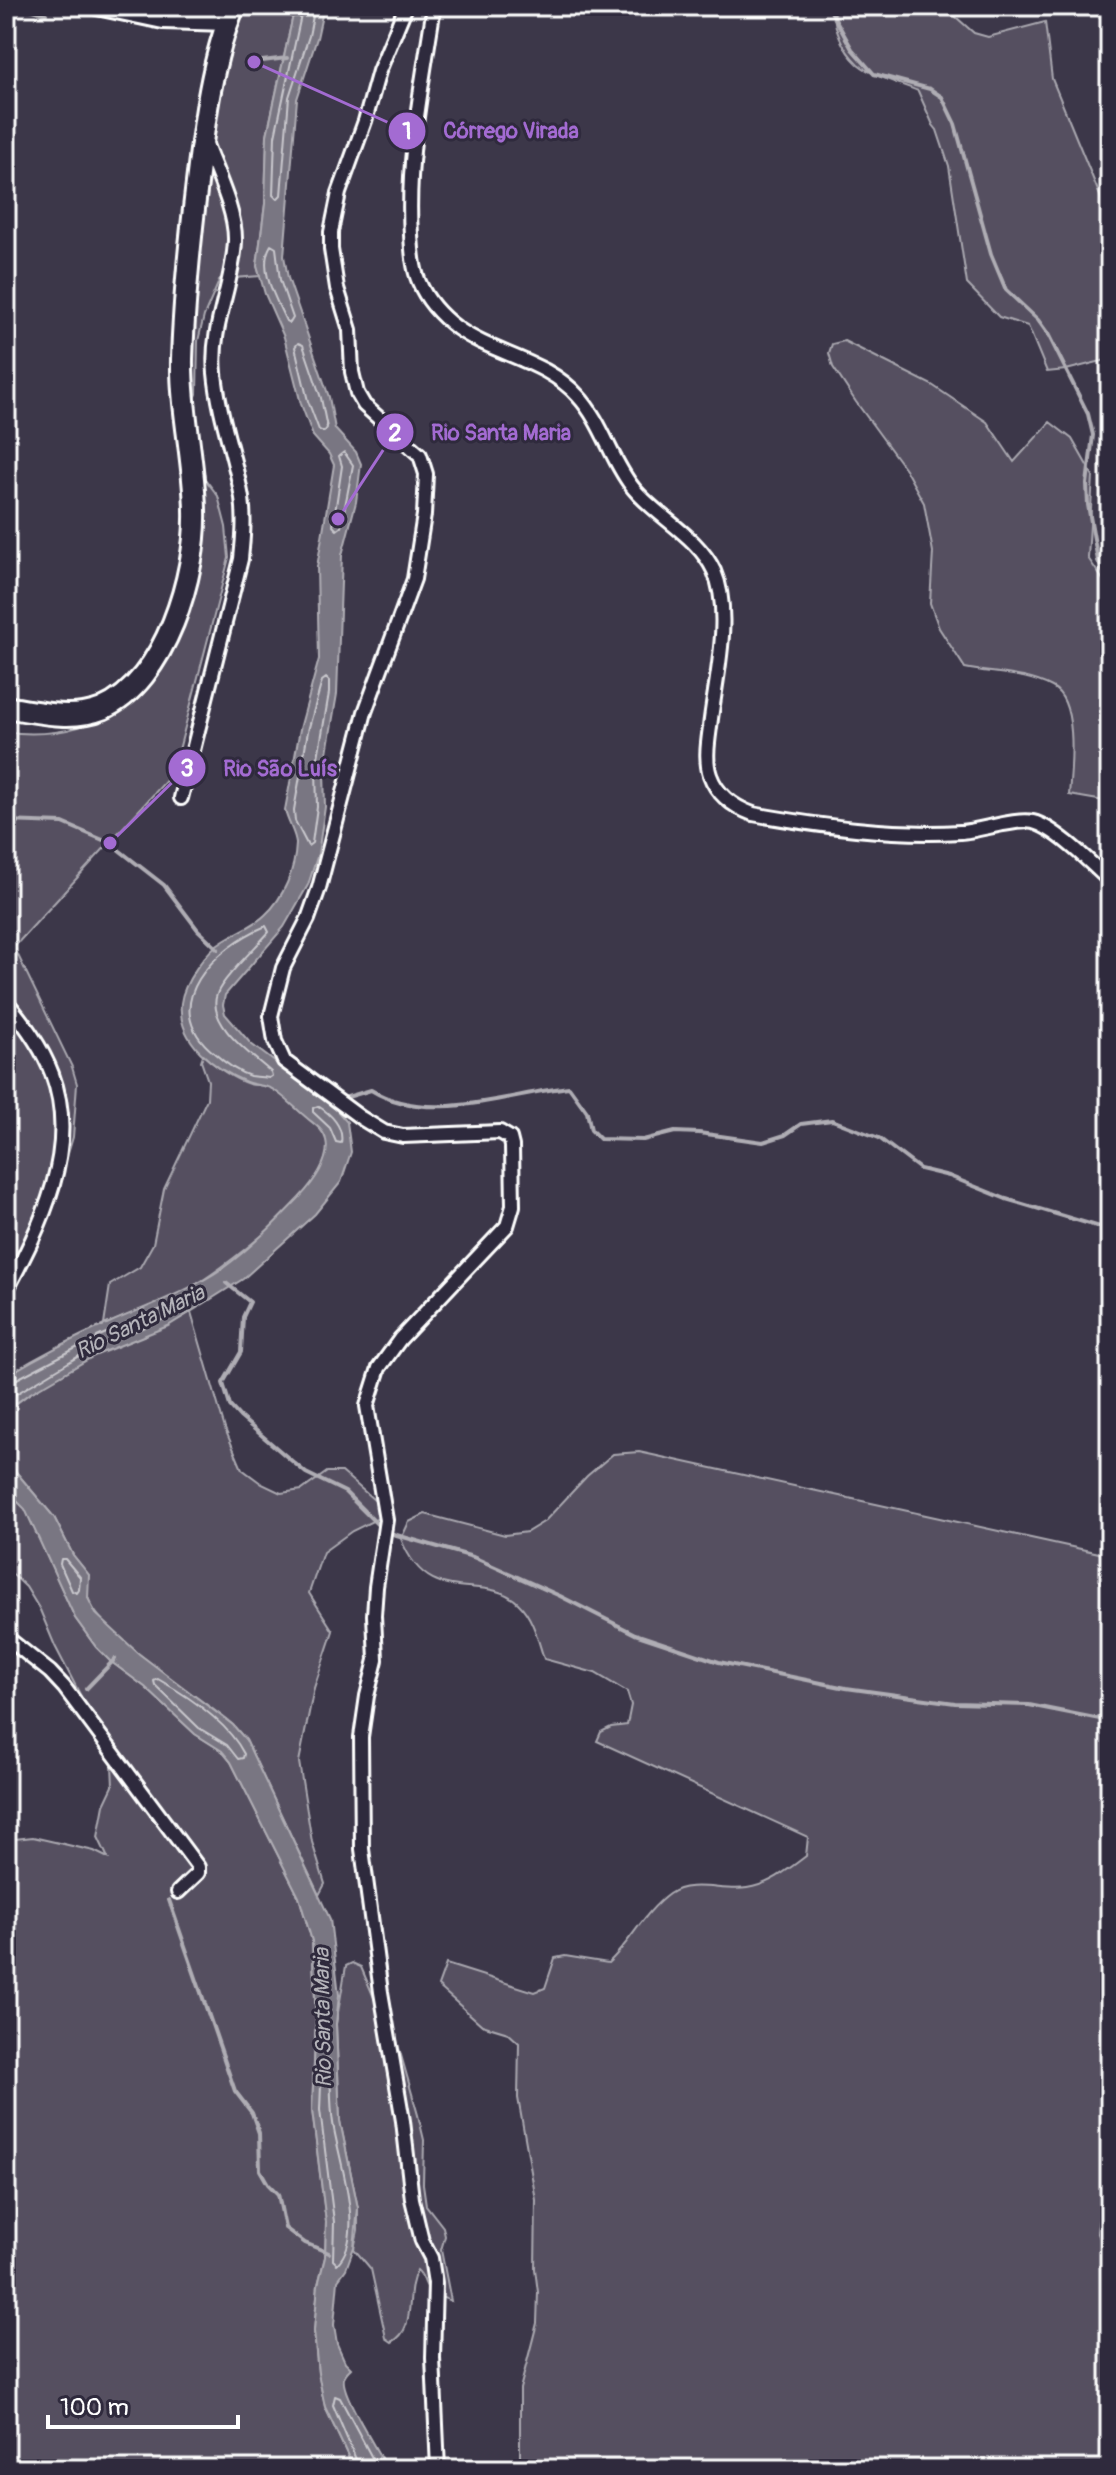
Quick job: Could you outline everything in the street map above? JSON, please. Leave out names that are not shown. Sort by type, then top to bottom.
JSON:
[{"type":"main road","points":[[6,707],[64,715],[100,709],[117,700],[132,688],[147,669],[181,603],[191,566],[195,507],[183,398],[182,359],[192,231],[203,135],[231,14]]},
{"type":"street","points":[[97,6],[163,20],[231,14]]},
{"type":"street","points":[[406,6],[379,71],[339,193],[331,232],[331,249],[337,288],[350,330],[352,372],[357,393],[364,405],[420,455],[426,474],[424,515],[414,579],[365,712],[319,888],[308,919],[283,968],[271,1016],[275,1041],[284,1061],[384,1132],[403,1136],[500,1132],[510,1138],[512,1146],[513,1206],[507,1226],[400,1339],[379,1368],[367,1406],[386,1520],[376,1587],[376,1660],[361,1737],[362,1849],[412,2199],[422,2241],[431,2258],[435,2283],[433,2358],[438,2469]]},
{"type":"street","points":[[434,6],[411,183],[411,223],[417,279],[426,298],[458,329],[532,364],[577,395],[594,417],[631,486],[686,537],[712,568],[720,587],[722,632],[707,764],[719,791],[736,808],[753,814],[833,825],[933,833],[1033,822],[1057,836],[1110,881]]},
{"type":"street","points":[[181,798],[238,574],[244,526],[242,498],[222,424],[214,370],[216,331],[233,267],[236,237],[203,135]]},
{"type":"street","points":[[6,1001],[27,1027],[52,1075],[60,1112],[61,1148],[56,1176],[33,1241],[6,1291]]},
{"type":"street","points":[[6,1637],[64,1687],[198,1867],[195,1877],[178,1892]]},
{"type":"shaded area","points":[[235,6],[295,6],[267,135],[265,204],[257,266],[260,276],[220,279],[204,316],[198,341],[197,394],[186,417],[199,471],[218,496],[226,527],[229,558],[173,773],[14,947],[72,1067],[77,1084],[73,1137],[52,1207],[26,1246],[6,1267],[6,732],[62,731],[88,724],[113,710],[188,596],[184,442],[198,192]]},
{"type":"shaded area","points":[[836,6],[889,6],[918,12],[948,10],[974,33],[988,37],[1045,22],[1052,79],[1110,220],[1110,359],[1047,372],[1028,326],[999,317],[967,284],[949,166],[937,130],[918,91],[871,73],[853,59],[837,29]]},
{"type":"shaded area","points":[[844,341],[932,385],[987,422],[1014,462],[1050,422],[1072,439],[1093,476],[1088,558],[1110,590],[1110,802],[1069,795],[1070,721],[1061,695],[1052,687],[1031,679],[965,668],[939,628],[930,603],[933,552],[924,503],[905,469],[833,367],[829,353],[832,344]]},
{"type":"shaded area","points":[[203,1055],[236,1079],[269,1087],[313,1121],[323,1132],[327,1151],[319,1173],[277,1222],[223,1266],[183,1292],[104,1325],[110,1285],[140,1267],[153,1244],[164,1189],[207,1099],[208,1081],[201,1061]]},
{"type":"shaded area","points":[[191,1312],[225,1429],[242,1469],[281,1493],[302,1490],[327,1472],[342,1472],[389,1513],[352,1531],[323,1552],[309,1593],[333,1631],[314,1688],[299,1762],[312,1842],[325,1884],[319,1895],[246,1740],[233,1725],[131,1648],[97,1614],[88,1597],[89,1575],[73,1555],[54,1517],[6,1460],[6,1411],[83,1361]]},
{"type":"shaded area","points":[[639,1452],[1099,1553],[1110,1563],[1110,2154],[1097,2231],[1110,2263],[1110,2469],[520,2469],[520,2389],[537,2323],[538,2292],[535,2269],[536,2200],[518,2098],[519,2043],[508,2033],[482,2025],[438,1986],[446,1964],[535,1992],[545,1988],[555,1958],[565,1956],[608,1963],[669,1894],[687,1887],[738,1889],[763,1884],[806,1856],[808,1837],[597,1741],[601,1732],[627,1725],[631,1705],[627,1692],[595,1673],[544,1659],[531,1622],[518,1603],[489,1589],[442,1583],[427,1575],[413,1561],[401,1539],[409,1522],[425,1514],[505,1535],[527,1532],[545,1521],[587,1476],[613,1454]]},
{"type":"shaded area","points":[[6,1490],[25,1508],[75,1618],[96,1647],[195,1734],[222,1751],[231,1762],[299,1897],[312,1941],[316,2017],[312,2110],[326,2222],[325,2257],[318,2285],[314,2331],[318,2373],[325,2407],[354,2469],[6,2469],[6,1840],[33,1837],[94,1851],[108,1858],[98,1837],[104,1805],[113,1786],[112,1765],[103,1739],[40,1610],[26,1587],[6,1568]]},
{"type":"shaded area","points":[[352,1963],[361,1967],[378,2007],[393,2027],[424,2140],[426,2205],[443,2227],[445,2236],[441,2250],[451,2301],[432,2292],[417,2270],[405,2328],[392,2342],[386,2338],[371,2269],[354,2249],[358,2208],[340,2121],[336,2024],[346,1966]]},
{"type":"water","points":[[295,6],[324,6],[297,99],[284,256],[288,278],[329,397],[335,429],[356,452],[361,464],[356,502],[342,555],[337,694],[324,770],[325,807],[318,854],[308,885],[284,927],[225,995],[223,1005],[225,1014],[251,1044],[332,1105],[347,1122],[351,1152],[341,1182],[315,1214],[243,1279],[168,1326],[94,1356],[27,1395],[6,1411],[6,1376],[69,1341],[210,1277],[253,1244],[299,1198],[315,1179],[326,1156],[326,1140],[318,1128],[274,1090],[246,1082],[211,1062],[192,1042],[181,1017],[183,995],[203,959],[217,945],[265,915],[278,900],[287,882],[296,844],[285,810],[300,729],[319,659],[317,567],[334,465],[329,454],[313,436],[301,404],[284,337],[265,294],[257,266],[265,204],[267,135]]},
{"type":"water","points":[[6,1460],[54,1517],[73,1555],[89,1575],[88,1598],[96,1614],[138,1653],[233,1725],[246,1740],[330,1919],[339,1995],[336,2024],[340,2121],[358,2208],[354,2247],[338,2280],[334,2325],[337,2344],[351,2368],[344,2378],[344,2386],[387,2469],[354,2469],[325,2407],[318,2373],[314,2331],[318,2285],[325,2257],[326,2222],[312,2110],[316,2017],[312,1941],[299,1897],[231,1762],[222,1751],[195,1734],[145,1687],[110,1661],[75,1618],[25,1509],[6,1490]]},
{"type":"waterway","points":[[21,6],[46,14]]},
{"type":"waterway","points":[[828,6],[852,49],[874,74],[930,89],[942,97],[955,124],[991,254],[1006,290],[1038,320],[1048,334],[1088,414],[1093,435],[1087,484],[1088,505],[1098,561],[1110,586]]},
{"type":"waterway","points":[[254,62],[287,58]]},
{"type":"waterway","points":[[6,821],[63,823],[110,843],[164,885],[198,930],[218,949]]},
{"type":"waterway","points":[[344,1098],[371,1090],[393,1100],[442,1106],[569,1087],[587,1112],[591,1130],[600,1139],[643,1140],[675,1132],[763,1142],[785,1135],[801,1124],[832,1120],[879,1138],[920,1169],[1110,1230]]},
{"type":"waterway","points":[[226,1283],[250,1302],[243,1317],[241,1352],[223,1383],[230,1406],[306,1473],[345,1492],[377,1524]]},
{"type":"waterway","points":[[393,1534],[473,1557],[635,1634],[719,1662],[846,1688],[955,1703],[1029,1705],[1110,1721]]},
{"type":"waterway","points":[[86,1689],[115,1659]]},
{"type":"waterway","points":[[1110,1758],[1110,1765]]},
{"type":"waterway","points":[[169,1900],[235,2091],[252,2113],[259,2133],[260,2170],[278,2194],[285,2228],[305,2243],[329,2253]]},
{"type":"place","name":"Córrego Virada","points":[[254,62]]},
{"type":"place","name":"Rio Santa Maria","points":[[338,519]]},
{"type":"place","name":"Rio São Luís","points":[[110,843]]}]
